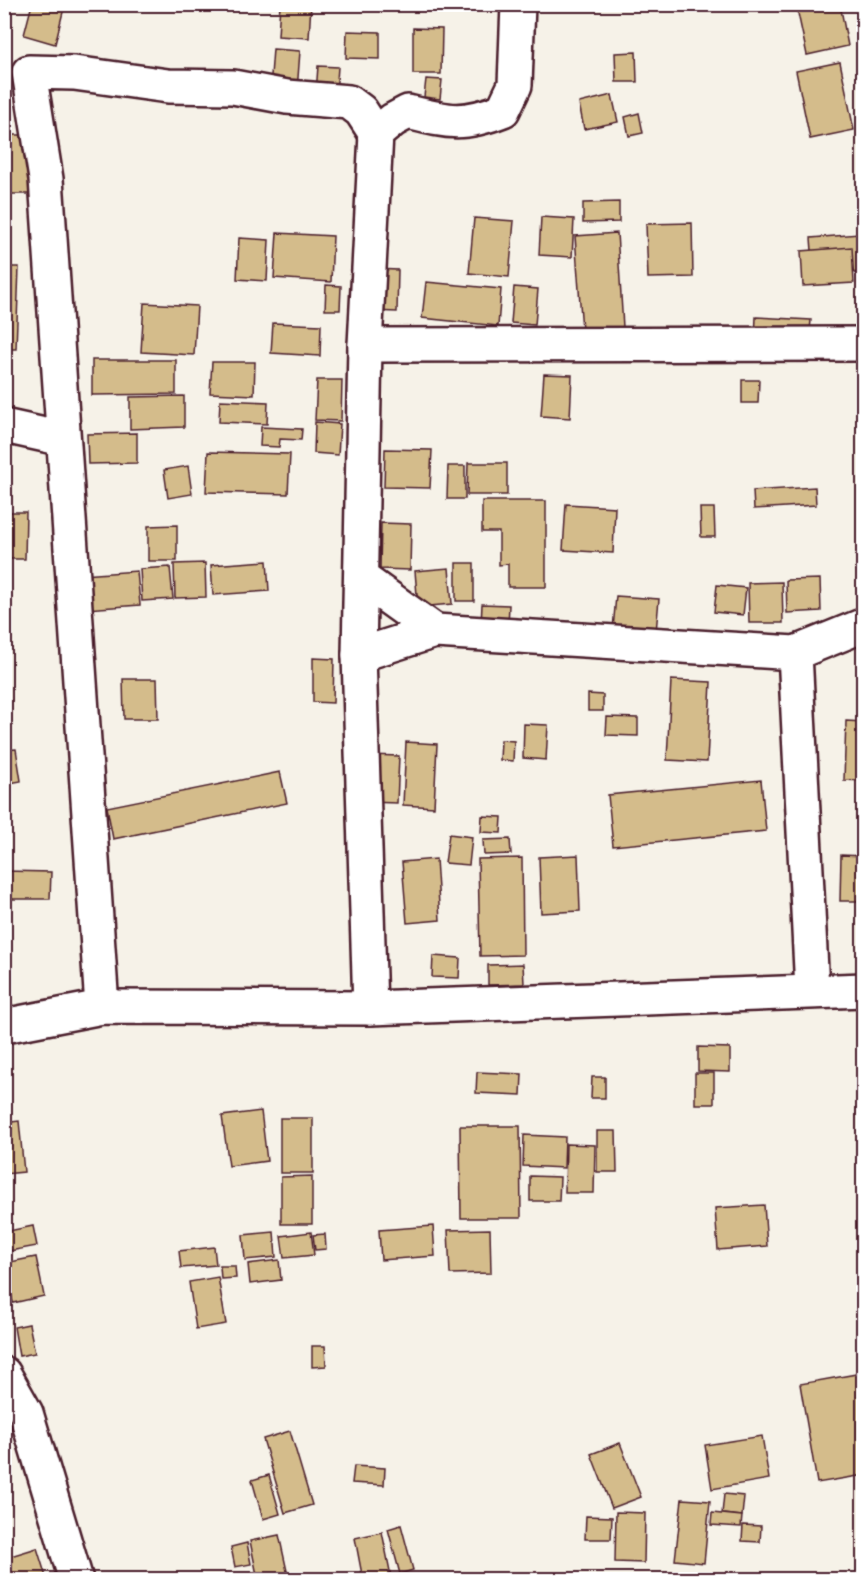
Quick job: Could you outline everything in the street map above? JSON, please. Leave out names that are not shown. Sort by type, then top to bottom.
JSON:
[{"type":"street","points":[[376,134],[408,112],[448,122],[475,121],[503,110],[515,85],[518,4]]},
{"type":"street","points":[[102,1006],[46,179],[17,77],[74,73],[168,86],[234,87],[287,98],[349,102],[361,111],[376,134],[365,345],[359,656],[370,1008]]},
{"type":"street","points":[[365,345],[864,344]]},
{"type":"street","points":[[4,426],[63,439]]},
{"type":"street","points":[[361,578],[435,631]]},
{"type":"street","points":[[359,656],[435,631],[795,653],[864,625]]},
{"type":"street","points":[[795,653],[812,990]]},
{"type":"street","points":[[4,1026],[102,1006],[370,1008],[812,990],[864,990]]},
{"type":"street","points":[[4,1374],[26,1413],[76,1580]]},
{"type":"building","points":[[32,4],[65,4],[55,44],[24,35]]},
{"type":"building","points":[[280,4],[311,4],[309,38],[278,36]]},
{"type":"building","points":[[796,4],[840,4],[848,46],[807,55]]},
{"type":"building","points":[[413,28],[442,29],[441,74],[413,74]]},
{"type":"building","points":[[347,31],[380,32],[380,59],[346,58]]},
{"type":"building","points":[[4,42],[8,43],[6,66],[4,65]]},
{"type":"building","points":[[273,49],[300,51],[297,91],[270,89]]},
{"type":"building","points":[[636,52],[637,82],[616,82],[615,53]]},
{"type":"building","points":[[840,62],[854,130],[810,139],[796,71]]},
{"type":"building","points":[[318,66],[338,67],[336,94],[316,93]]},
{"type":"building","points":[[426,79],[442,80],[440,99],[424,97]]},
{"type":"building","points":[[612,95],[618,122],[584,129],[579,103]]},
{"type":"building","points":[[639,113],[643,133],[629,136],[625,117]]},
{"type":"building","points":[[8,135],[36,135],[36,194],[8,194]]},
{"type":"building","points":[[619,202],[619,222],[583,223],[583,203]]},
{"type":"building","points":[[541,217],[574,219],[572,257],[539,255]]},
{"type":"building","points":[[474,218],[514,221],[509,277],[469,273]]},
{"type":"building","points":[[692,223],[693,277],[648,278],[646,224]]},
{"type":"building","points":[[277,233],[333,236],[331,282],[274,278]]},
{"type":"building","points":[[617,233],[623,327],[582,330],[575,236]]},
{"type":"building","points":[[859,234],[861,272],[814,276],[811,238]]},
{"type":"building","points":[[239,238],[269,240],[267,281],[237,279]]},
{"type":"building","points":[[852,247],[854,283],[803,286],[801,251]]},
{"type":"building","points":[[4,267],[19,267],[16,349],[4,349]]},
{"type":"building","points":[[374,269],[398,270],[397,312],[372,311]]},
{"type":"building","points":[[426,282],[501,289],[498,326],[422,318]]},
{"type":"building","points":[[326,285],[341,286],[340,310],[325,310]]},
{"type":"building","points":[[514,287],[538,289],[535,325],[511,323]]},
{"type":"building","points":[[144,303],[197,306],[194,355],[141,352]]},
{"type":"building","points":[[756,317],[811,320],[809,341],[755,339]]},
{"type":"building","points":[[273,323],[321,325],[320,356],[271,353]]},
{"type":"building","points":[[92,360],[176,360],[176,394],[92,395]]},
{"type":"building","points":[[212,362],[255,362],[254,395],[210,393]]},
{"type":"building","points":[[544,374],[572,375],[570,418],[541,416]]},
{"type":"building","points":[[317,380],[342,380],[341,421],[315,420]]},
{"type":"building","points":[[742,380],[759,380],[758,403],[742,403]]},
{"type":"building","points":[[184,396],[184,427],[130,429],[130,397]]},
{"type":"building","points":[[220,400],[268,402],[267,424],[219,422]]},
{"type":"building","points":[[315,422],[340,424],[338,455],[314,453]]},
{"type":"building","points":[[261,427],[302,429],[301,440],[280,439],[279,447],[260,446]]},
{"type":"building","points":[[137,433],[137,463],[88,464],[87,434]]},
{"type":"building","points":[[385,449],[432,450],[430,488],[384,487]]},
{"type":"building","points":[[208,452],[290,454],[288,494],[206,492]]},
{"type":"building","points":[[468,463],[507,463],[507,495],[467,495]]},
{"type":"building","points":[[188,466],[192,494],[168,498],[164,470]]},
{"type":"building","points":[[448,466],[465,466],[465,499],[447,499]]},
{"type":"building","points":[[815,487],[816,505],[754,509],[753,491]]},
{"type":"building","points":[[482,501],[546,501],[546,587],[508,587],[508,564],[499,565],[499,532],[482,532]]},
{"type":"building","points":[[566,504],[615,507],[613,553],[563,550]]},
{"type":"building","points":[[700,508],[714,508],[715,537],[701,537]]},
{"type":"building","points":[[8,512],[26,512],[25,559],[7,559]]},
{"type":"building","points":[[381,523],[411,524],[410,570],[380,569]]},
{"type":"building","points":[[177,525],[177,561],[148,561],[148,526]]},
{"type":"building","points":[[267,561],[269,591],[213,595],[211,565]]},
{"type":"building","points":[[205,563],[206,597],[175,598],[174,564]]},
{"type":"building","points":[[456,563],[474,563],[474,601],[456,601]]},
{"type":"building","points":[[170,567],[173,599],[142,601],[140,569]]},
{"type":"building","points":[[449,568],[452,604],[418,607],[415,571]]},
{"type":"building","points":[[137,571],[140,605],[86,609],[83,575]]},
{"type":"building","points":[[820,579],[821,611],[787,613],[786,580]]},
{"type":"building","points":[[782,582],[783,623],[749,623],[748,583]]},
{"type":"building","points":[[717,585],[746,588],[743,615],[714,612]]},
{"type":"building","points":[[616,596],[659,599],[656,632],[613,629]]},
{"type":"building","points":[[482,604],[509,605],[508,626],[481,626]]},
{"type":"building","points":[[313,658],[334,659],[333,703],[313,702]]},
{"type":"building","points":[[123,679],[157,679],[158,719],[124,719]]},
{"type":"building","points":[[671,680],[711,682],[707,762],[667,760]]},
{"type":"building","points":[[588,694],[603,695],[603,711],[588,711]]},
{"type":"building","points":[[607,717],[638,718],[638,736],[606,735]]},
{"type":"building","points":[[846,721],[864,722],[864,781],[844,780]]},
{"type":"building","points":[[524,724],[548,725],[546,760],[523,758]]},
{"type":"building","points":[[501,740],[514,741],[513,761],[500,760]]},
{"type":"building","points":[[406,742],[437,744],[434,807],[403,805]]},
{"type":"building","points":[[16,749],[21,781],[4,784],[4,750]]},
{"type":"building","points":[[369,755],[399,756],[397,803],[367,802]]},
{"type":"building","points":[[280,772],[287,803],[113,839],[107,807]]},
{"type":"building","points":[[761,780],[766,831],[613,846],[608,795]]},
{"type":"building","points":[[482,816],[502,817],[501,833],[481,832]]},
{"type":"building","points":[[449,834],[472,837],[469,865],[445,863]]},
{"type":"building","points":[[510,839],[511,854],[484,855],[483,840]]},
{"type":"building","points":[[578,855],[580,911],[541,913],[539,857]]},
{"type":"building","points":[[841,855],[864,856],[864,901],[840,901]]},
{"type":"building","points":[[522,858],[523,955],[480,956],[478,859]]},
{"type":"building","points":[[436,859],[440,920],[407,923],[402,862]]},
{"type":"building","points":[[4,871],[51,872],[50,899],[4,899]]},
{"type":"building","points":[[433,956],[460,958],[459,978],[432,977]]},
{"type":"building","points":[[523,964],[524,984],[488,985],[488,965]]},
{"type":"building","points":[[698,1047],[730,1048],[730,1072],[698,1071]]},
{"type":"building","points":[[477,1072],[522,1074],[521,1095],[476,1093]]},
{"type":"building","points":[[695,1073],[714,1073],[714,1104],[695,1104]]},
{"type":"building","points":[[592,1077],[605,1077],[605,1098],[591,1098]]},
{"type":"building","points":[[261,1111],[267,1161],[229,1166],[222,1116]]},
{"type":"building","points":[[280,1118],[313,1118],[313,1173],[280,1173]]},
{"type":"building","points":[[19,1121],[24,1172],[4,1174],[4,1123]]},
{"type":"building","points":[[460,1126],[520,1126],[521,1218],[461,1218]]},
{"type":"building","points":[[597,1131],[616,1131],[617,1172],[597,1172]]},
{"type":"building","points":[[524,1135],[565,1137],[564,1168],[523,1166]]},
{"type":"building","points":[[566,1144],[595,1145],[594,1193],[565,1193]]},
{"type":"building","points":[[312,1176],[312,1224],[281,1224],[281,1177]]},
{"type":"building","points":[[530,1176],[560,1177],[559,1201],[530,1201]]},
{"type":"building","points":[[764,1205],[767,1246],[718,1250],[715,1208]]},
{"type":"building","points":[[33,1226],[37,1246],[4,1252],[4,1232]]},
{"type":"building","points":[[433,1226],[435,1256],[381,1260],[379,1230]]},
{"type":"building","points":[[490,1229],[491,1273],[450,1274],[448,1230]]},
{"type":"building","points":[[274,1232],[276,1257],[245,1260],[243,1235]]},
{"type":"building","points":[[311,1232],[314,1255],[284,1258],[281,1236]]},
{"type":"building","points":[[325,1234],[326,1249],[315,1250],[313,1235]]},
{"type":"building","points":[[214,1247],[216,1265],[181,1268],[179,1251]]},
{"type":"building","points":[[36,1257],[44,1296],[13,1303],[5,1263]]},
{"type":"building","points":[[279,1260],[281,1280],[250,1284],[248,1264]]},
{"type":"building","points":[[220,1266],[235,1266],[236,1278],[221,1279]]},
{"type":"building","points":[[218,1277],[226,1324],[196,1329],[189,1282]]},
{"type":"building","points":[[29,1324],[35,1353],[19,1356],[14,1327]]},
{"type":"building","points":[[312,1346],[325,1346],[326,1366],[312,1367]]},
{"type":"building","points":[[862,1373],[864,1475],[817,1483],[800,1384]]},
{"type":"building","points":[[290,1431],[312,1505],[285,1513],[263,1439]]},
{"type":"building","points":[[762,1436],[769,1479],[712,1489],[705,1445]]},
{"type":"building","points":[[620,1443],[641,1497],[612,1508],[591,1454]]},
{"type":"building","points":[[354,1466],[385,1468],[384,1485],[352,1483]]},
{"type":"building","points":[[269,1475],[280,1514],[263,1519],[252,1480]]},
{"type":"building","points":[[724,1494],[744,1496],[742,1516],[722,1514]]},
{"type":"building","points":[[682,1499],[710,1501],[704,1563],[675,1560]]},
{"type":"building","points":[[616,1512],[645,1513],[644,1563],[615,1562]]},
{"type":"building","points":[[712,1513],[742,1516],[741,1527],[711,1525]]},
{"type":"building","points":[[586,1516],[612,1517],[611,1539],[585,1539]]},
{"type":"building","points":[[401,1525],[413,1570],[400,1574],[388,1529]]},
{"type":"building","points":[[743,1525],[761,1526],[760,1542],[742,1541]]},
{"type":"building","points":[[382,1532],[391,1576],[363,1580],[355,1538]]},
{"type":"building","points":[[279,1535],[289,1580],[258,1580],[250,1541]]},
{"type":"building","points":[[247,1543],[251,1564],[235,1567],[231,1547]]},
{"type":"building","points":[[37,1548],[47,1580],[4,1580],[4,1558]]}]
